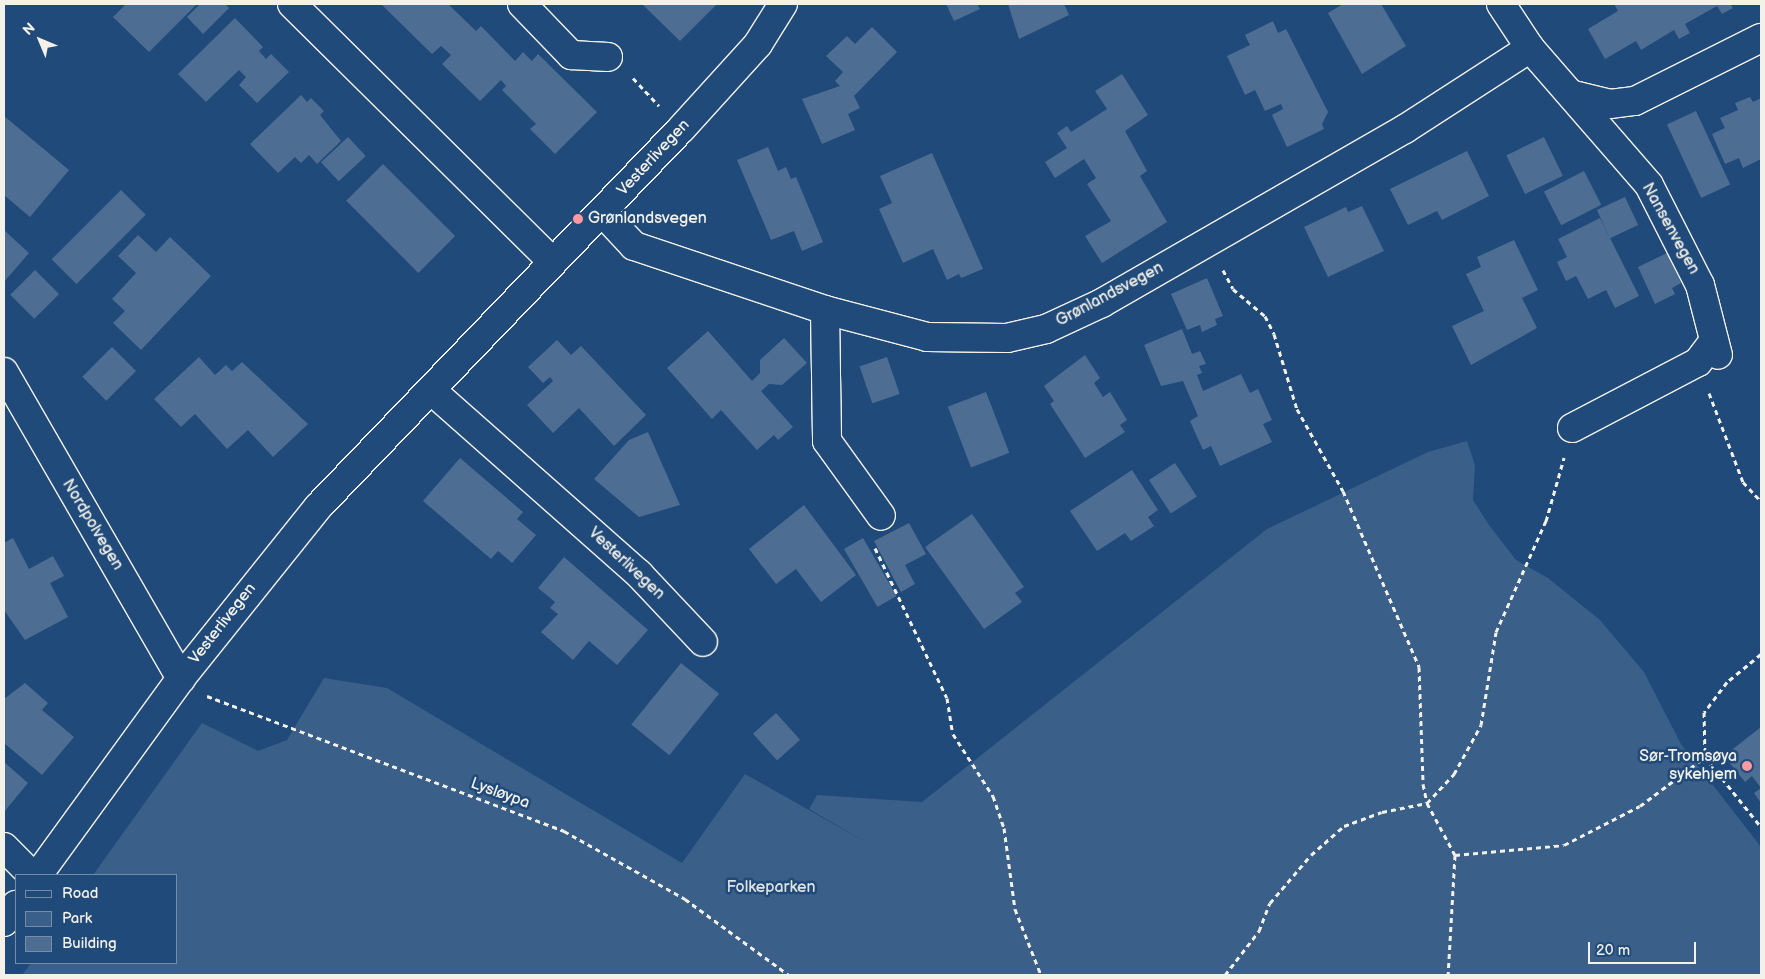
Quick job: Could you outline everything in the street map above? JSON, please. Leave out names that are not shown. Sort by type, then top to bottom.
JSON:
[{"type":"street","points":[[292,4],[553,262]]},
{"type":"street","points":[[522,4],[571,55],[608,57]]},
{"type":"street","name":"Vesterlivegen","points":[[39,874],[181,678],[318,507],[553,262],[603,213],[681,129],[758,44],[783,4]]},
{"type":"street","name":"Nansenvegen","points":[[1501,4],[1530,48],[1574,95],[1650,186],[1700,285],[1710,352]]},
{"type":"street","points":[[1574,95],[1610,104],[1636,101],[1761,38]]},
{"type":"street","name":"Grønlandsvegen","points":[[603,213],[634,246],[826,310],[927,337],[1007,338],[1046,328],[1102,302],[1405,129],[1530,48]]},
{"type":"street","points":[[826,310],[827,441],[878,513]]},
{"type":"street","points":[[1572,428],[1710,352]]},
{"type":"street","name":"Nordpolvegen","points":[[4,372],[181,678]]},
{"type":"street","name":"Vesterlivegen","points":[[431,390],[639,574],[704,642]]},
{"type":"street","points":[[4,847],[31,874]]},
{"type":"street","points":[[4,922],[15,906]]},
{"type":"path","points":[[608,57],[681,129]]},
{"type":"path","points":[[1209,242],[1233,289],[1265,316],[1274,334],[1297,409],[1343,491],[1419,667],[1427,803],[1455,855],[1448,975]]},
{"type":"path","points":[[1710,352],[1743,482],[1761,502]]},
{"type":"path","points":[[1225,975],[1259,931],[1270,903],[1311,854],[1344,826],[1382,812],[1427,803],[1454,774],[1480,725],[1496,632],[1546,521],[1572,428]]},
{"type":"path","points":[[878,513],[870,539],[947,698],[953,734],[993,796],[1004,828],[1015,909],[1041,975]]},
{"type":"path","points":[[1761,654],[1727,682],[1704,712],[1705,757],[1761,827]]},
{"type":"path","name":"Lysløypa","points":[[181,678],[211,698],[564,831],[686,899],[783,974],[788,975]]},
{"type":"path","points":[[1455,855],[1564,845],[1640,806],[1705,757]]},
{"type":"green space","name":"Folkeparken","points":[[1467,441],[1475,465],[1473,500],[1489,525],[1516,560],[1548,578],[1600,620],[1644,672],[1681,744],[1761,847],[1761,975],[22,975],[30,964],[178,964],[178,874],[94,874],[202,723],[258,751],[287,740],[324,678],[387,688],[682,863],[745,774],[869,844],[809,809],[817,795],[922,802],[1267,529],[1428,452]]},
{"type":"building","points":[[126,4],[197,4],[149,52],[113,17]]},
{"type":"building","points":[[200,4],[225,4],[229,8],[203,34],[187,17]]},
{"type":"building","points":[[381,4],[448,4],[476,31],[481,26],[515,61],[523,52],[532,61],[538,54],[597,112],[555,154],[530,129],[536,124],[502,90],[506,86],[501,80],[480,101],[442,64],[451,55],[441,46],[432,54]]},
{"type":"building","points":[[642,4],[717,4],[680,41]]},
{"type":"building","points":[[946,4],[977,4],[980,9],[954,21]]},
{"type":"building","points":[[1008,4],[1064,4],[1069,15],[1019,39]]},
{"type":"building","points":[[1343,4],[1381,4],[1406,46],[1362,74],[1328,13]]},
{"type":"building","points":[[1614,4],[1730,4],[1733,8],[1722,14],[1717,6],[1685,24],[1690,33],[1679,39],[1674,30],[1641,50],[1636,41],[1605,59],[1588,29],[1618,11]]},
{"type":"building","points":[[235,18],[263,47],[259,51],[266,59],[271,54],[289,72],[257,103],[239,85],[246,77],[239,70],[206,102],[178,74]]},
{"type":"building","points":[[1273,21],[1278,33],[1286,29],[1328,112],[1322,124],[1324,129],[1287,147],[1272,115],[1283,109],[1281,104],[1265,111],[1255,90],[1245,95],[1227,56],[1250,45],[1245,35]]},
{"type":"building","points":[[872,27],[897,52],[854,96],[860,108],[848,114],[855,130],[822,144],[802,99],[840,86],[835,81],[843,72],[826,56],[847,36],[855,44]]},
{"type":"building","points":[[1122,74],[1148,115],[1125,131],[1147,171],[1140,176],[1167,222],[1102,263],[1085,236],[1111,221],[1087,184],[1096,178],[1084,159],[1055,178],[1045,162],[1067,148],[1057,133],[1067,126],[1071,132],[1107,109],[1095,91]]},
{"type":"building","points":[[301,95],[307,102],[311,98],[324,111],[320,115],[341,141],[317,164],[309,155],[301,163],[295,157],[278,173],[250,144]]},
{"type":"building","points":[[1750,97],[1753,102],[1761,98],[1761,159],[1743,168],[1739,158],[1725,164],[1712,134],[1725,128],[1720,118],[1738,110],[1735,103]]},
{"type":"building","points":[[1696,111],[1730,184],[1701,198],[1667,125]]},
{"type":"building","points":[[4,116],[69,170],[30,217],[4,195]]},
{"type":"building","points":[[348,137],[366,156],[339,181],[321,162]]},
{"type":"building","points":[[1544,137],[1563,176],[1525,194],[1506,155]]},
{"type":"building","points":[[768,147],[778,171],[786,167],[791,179],[796,177],[823,242],[802,251],[794,231],[771,240],[737,160]]},
{"type":"building","points":[[1467,151],[1489,196],[1442,220],[1437,211],[1408,225],[1390,189]]},
{"type":"building","points":[[932,153],[983,269],[961,278],[959,274],[947,280],[933,249],[903,263],[879,209],[892,203],[880,176]]},
{"type":"building","points":[[383,164],[455,236],[418,273],[346,201]]},
{"type":"building","points":[[1584,171],[1601,205],[1561,225],[1544,191]]},
{"type":"building","points":[[121,190],[146,215],[76,284],[52,259]]},
{"type":"building","points":[[1625,197],[1638,225],[1610,238],[1597,210]]},
{"type":"building","points":[[1362,206],[1384,251],[1328,277],[1304,227],[1346,207],[1348,212]]},
{"type":"building","points":[[1600,218],[1639,296],[1615,308],[1606,290],[1588,299],[1576,276],[1566,281],[1557,262],[1567,257],[1558,239]]},
{"type":"building","points":[[4,230],[29,253],[4,282]]},
{"type":"building","points":[[138,235],[156,252],[170,237],[211,276],[141,350],[113,323],[125,311],[112,299],[136,273],[118,256]]},
{"type":"building","points":[[1514,240],[1538,290],[1522,298],[1537,328],[1471,365],[1452,326],[1484,311],[1466,274],[1481,267],[1477,257]]},
{"type":"building","points":[[1667,253],[1681,283],[1672,288],[1675,294],[1655,304],[1638,267]]},
{"type":"building","points":[[35,270],[59,294],[34,319],[10,295]]},
{"type":"building","points":[[1207,278],[1223,316],[1215,319],[1217,325],[1202,332],[1200,325],[1187,330],[1171,294]]},
{"type":"building","points":[[1182,329],[1192,354],[1200,351],[1206,364],[1199,366],[1202,373],[1197,375],[1203,391],[1241,374],[1250,393],[1258,389],[1272,420],[1263,424],[1272,442],[1220,466],[1211,446],[1203,450],[1190,421],[1198,416],[1183,381],[1161,386],[1144,345]]},
{"type":"building","points":[[708,331],[752,381],[760,373],[760,360],[784,338],[807,363],[782,385],[769,384],[761,391],[793,427],[778,440],[774,435],[757,450],[721,410],[712,419],[667,368]]},
{"type":"building","points":[[557,340],[571,355],[581,346],[646,415],[614,446],[579,408],[553,433],[527,405],[553,381],[550,377],[543,383],[528,367]]},
{"type":"building","points":[[112,347],[136,371],[106,401],[82,377]]},
{"type":"building","points":[[1085,355],[1100,378],[1094,383],[1103,397],[1110,392],[1127,420],[1120,425],[1125,432],[1085,458],[1050,404],[1054,401],[1044,386]]},
{"type":"building","points":[[199,357],[215,375],[226,365],[232,371],[242,362],[308,424],[273,457],[248,430],[227,449],[195,414],[181,427],[154,399]]},
{"type":"building","points":[[887,357],[900,394],[872,403],[860,366]]},
{"type":"building","points":[[986,392],[1009,453],[971,467],[948,407]]},
{"type":"building","points":[[648,432],[680,505],[639,517],[594,479],[629,440]]},
{"type":"building","points":[[460,458],[523,512],[517,519],[536,535],[512,563],[498,551],[491,559],[423,501]]},
{"type":"building","points":[[1175,463],[1197,497],[1171,513],[1149,480]]},
{"type":"building","points":[[1132,470],[1158,510],[1148,517],[1154,526],[1131,541],[1125,533],[1097,551],[1070,511]]},
{"type":"building","points":[[804,505],[856,575],[821,602],[796,569],[776,584],[749,549]]},
{"type":"building","points":[[972,514],[1024,587],[1015,593],[1022,602],[984,629],[925,547]]},
{"type":"building","points":[[909,523],[926,554],[905,565],[915,584],[901,592],[874,541]]},
{"type":"building","points":[[13,538],[29,569],[53,556],[64,576],[50,583],[68,617],[25,640],[4,610],[4,543]]},
{"type":"building","points":[[863,538],[896,596],[877,607],[844,549]]},
{"type":"building","points":[[564,557],[648,630],[617,665],[589,641],[573,660],[541,632],[558,614],[550,608],[555,602],[538,588]]},
{"type":"building","points":[[681,663],[719,694],[669,755],[631,724]]},
{"type":"building","points":[[25,683],[48,703],[42,710],[74,737],[42,775],[4,743],[4,699]]},
{"type":"building","points":[[776,713],[800,740],[777,760],[753,734]]},
{"type":"building","name":"Sør-Tromsøya sykehjem","points":[[1761,727],[1761,788],[1752,776],[1745,782],[1724,756]]},
{"type":"building","points":[[4,762],[28,783],[4,812]]},
{"type":"building","points":[[1761,788],[1761,803],[1754,793]]},
{"type":"place","name":"Grønlandsvegen","points":[[578,219]]},
{"type":"place","name":"Sør-Tromsøya sykehjem","points":[[1747,766]]}]
